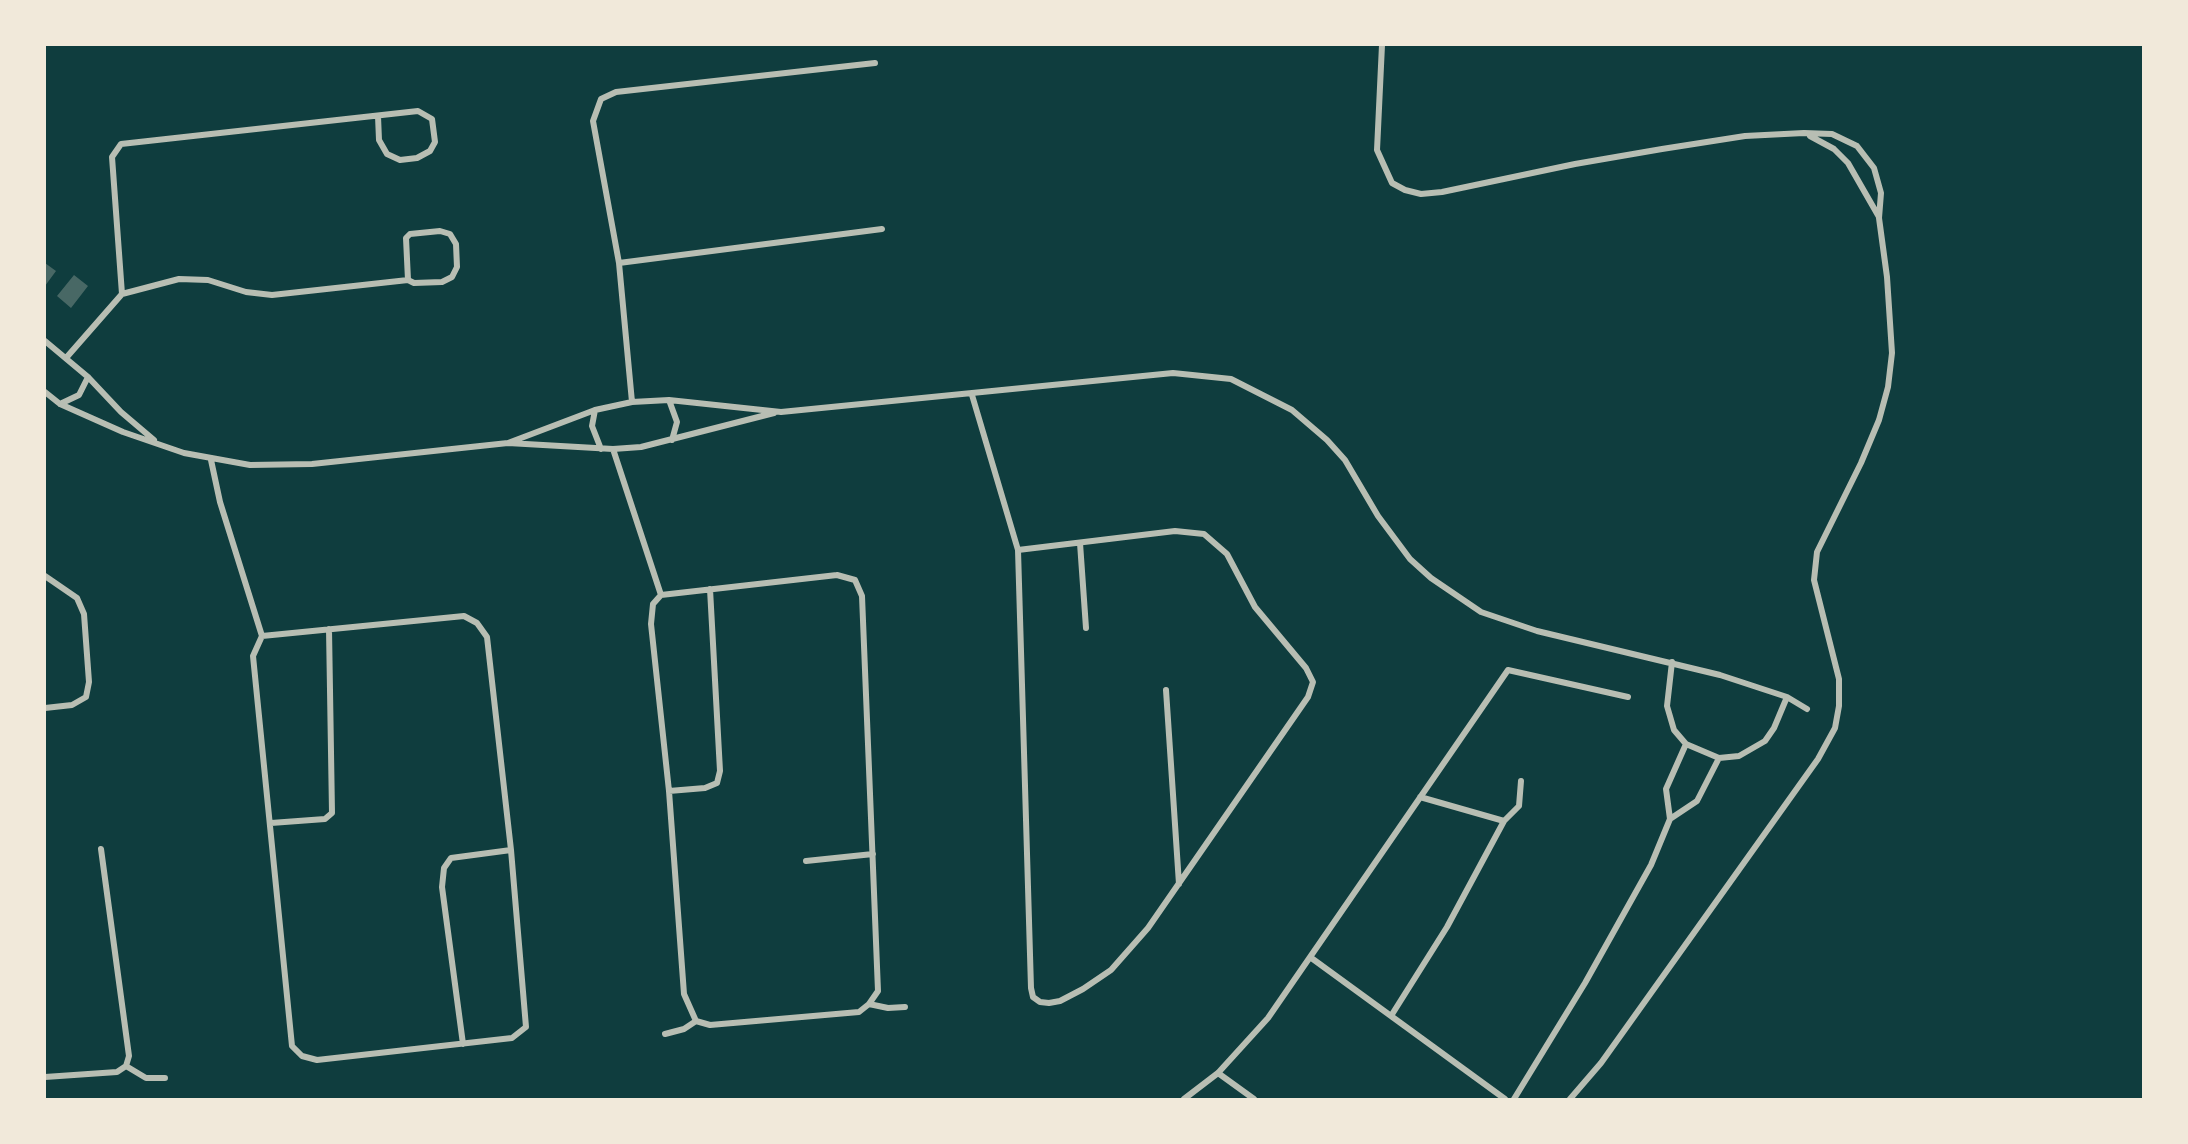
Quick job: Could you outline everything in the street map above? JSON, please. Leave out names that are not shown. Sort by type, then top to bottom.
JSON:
[{"type":"street","points":[[1382,45],[1377,150],[1392,183],[1405,190],[1421,194],[1662,149],[1745,136],[1804,133],[1832,134],[1845,138],[1866,155],[1874,168],[1881,193],[1879,218],[1887,277],[1892,352],[1888,387],[1879,420],[1861,463],[1817,552],[1814,580],[1835,651],[1839,679],[1839,706],[1835,728],[1818,759],[1601,1063],[1570,1099]]},
{"type":"street","points":[[632,402],[620,263],[593,121],[601,99],[616,92],[875,63]]},
{"type":"street","points":[[122,294],[112,157],[120,144],[418,111],[432,119],[435,142],[430,151],[417,158],[400,160],[387,153],[379,140],[378,116]]},
{"type":"street","points":[[1804,133],[1834,149],[1848,163],[1879,218]]},
{"type":"street","points":[[620,263],[882,229]]},
{"type":"street","points":[[66,358],[122,294],[179,279],[208,280],[246,292],[272,295],[408,280],[414,284],[442,282],[452,277],[457,267],[456,244],[450,234],[440,231],[410,234],[406,238],[408,280]]},
{"type":"street","points":[[45,341],[88,377],[121,412],[156,442]]},
{"type":"street","points":[[45,392],[60,404],[123,432],[211,460],[250,465],[312,464],[508,443],[613,449],[672,440],[781,412],[972,395],[1173,373],[1209,375],[1245,384],[1292,410],[1327,440],[1345,460],[1392,537],[1410,559],[1451,594],[1481,612],[1537,631],[1672,662],[1787,697],[1807,709]]},
{"type":"street","points":[[60,404],[79,395],[88,377]]},
{"type":"street","points":[[972,395],[1018,550],[1033,997],[1040,1002],[1060,1000],[1110,970],[1148,928],[1308,697],[1313,682],[1306,668],[1255,608],[1227,554],[1204,534],[1175,531],[1018,550]]},
{"type":"street","points":[[669,400],[677,422],[672,440]]},
{"type":"street","points":[[508,443],[595,410],[632,402],[669,400],[781,412]]},
{"type":"street","points":[[595,410],[592,426],[600,449]]},
{"type":"street","points":[[613,449],[661,595]]},
{"type":"street","points":[[211,460],[220,502],[262,636],[254,656],[292,1046],[302,1056],[317,1060],[512,1038],[526,1027],[511,850],[487,637],[477,623],[464,616],[262,636]]},
{"type":"street","points":[[1080,543],[1086,628]]},
{"type":"street","points":[[666,1034],[684,1029],[696,1021],[710,1025],[859,1012],[869,1004],[878,991],[862,596],[855,580],[837,575],[710,589],[661,595],[653,604],[651,624],[669,791],[684,994],[696,1021]]},
{"type":"street","points":[[45,576],[77,598],[84,614],[89,682],[86,697],[72,705],[45,708]]},
{"type":"street","points":[[669,791],[705,788],[717,783],[720,771],[710,589]]},
{"type":"street","points":[[271,823],[325,819],[332,813],[329,629]]},
{"type":"street","points":[[1672,662],[1667,706],[1674,730],[1686,744],[1719,758],[1739,756],[1765,741],[1774,728],[1787,697]]},
{"type":"street","points":[[1184,1099],[1218,1073],[1268,1018],[1508,670],[1628,697]]},
{"type":"street","points":[[1166,690],[1179,884]]},
{"type":"street","points":[[1514,1099],[1585,983],[1646,875],[1670,819],[1666,789],[1686,744]]},
{"type":"street","points":[[1670,819],[1697,801],[1719,758]]},
{"type":"street","points":[[1391,1016],[1447,927],[1504,821],[1519,806],[1521,781]]},
{"type":"street","points":[[1420,797],[1504,821]]},
{"type":"street","points":[[45,1077],[117,1072],[126,1066],[129,1056],[101,849]]},
{"type":"street","points":[[463,1044],[442,887],[444,868],[451,858],[511,850]]},
{"type":"street","points":[[806,861],[873,854]]},
{"type":"street","points":[[1310,957],[1505,1099]]},
{"type":"street","points":[[869,1004],[888,1008],[905,1007]]},
{"type":"street","points":[[126,1066],[147,1078],[165,1078]]},
{"type":"street","points":[[1218,1073],[1254,1099]]},
{"type":"building","points":[[45,263],[56,271],[45,286]]},
{"type":"building","points":[[74,275],[88,286],[71,308],[57,296]]}]
